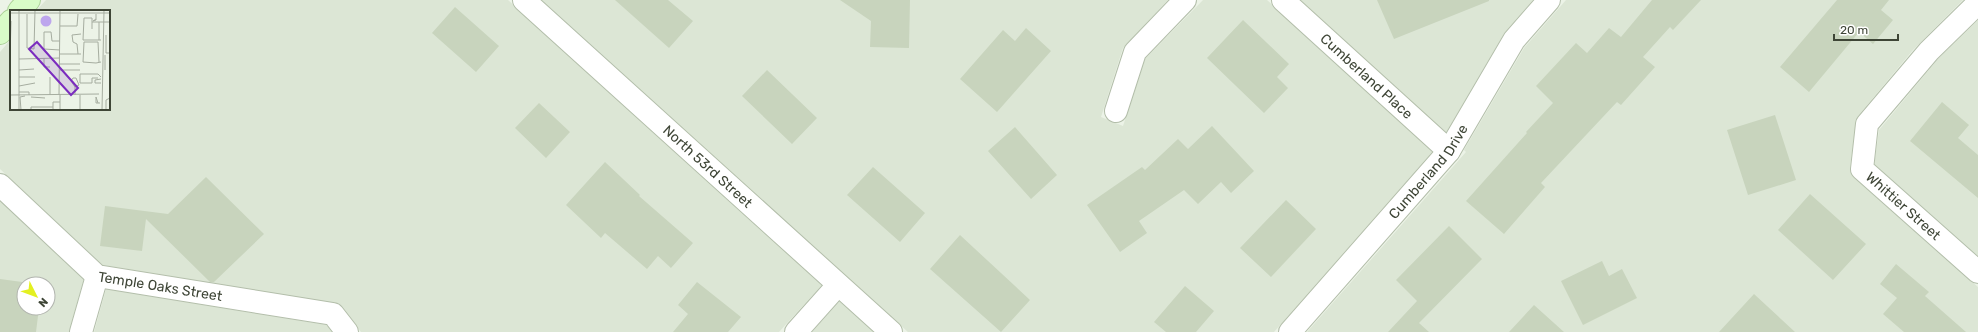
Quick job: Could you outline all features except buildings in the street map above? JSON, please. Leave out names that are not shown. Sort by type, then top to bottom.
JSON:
[{"type":"street","points":[[20,10],[29,0]]},
{"type":"street","name":"North 53rd Street","points":[[524,0],[891,332]]},
{"type":"street","points":[[1116,111],[1135,52],[1185,0]]},
{"type":"street","name":"Cumberland Place","points":[[1283,0],[1449,151]]},
{"type":"street","name":"Cumberland Drive","points":[[1290,332],[1449,151],[1514,40],[1549,0]]},
{"type":"street","name":"Whittier Street","points":[[1978,3],[1929,51],[1868,124],[1862,169],[1978,272]]},
{"type":"street","points":[[0,33],[10,21]]},
{"type":"street","name":"Temple Oaks Street","points":[[0,185],[98,276],[333,314],[347,332]]},
{"type":"street","points":[[81,332],[98,276]]},
{"type":"street","points":[[796,332],[838,285]]},
{"type":"shaded area","points":[[46,0],[508,0],[822,285],[779,332],[361,332],[341,308],[333,303],[102,265],[0,169],[0,52],[10,40],[10,110],[110,110],[110,10],[37,10]]},
{"type":"shaded area","points":[[540,0],[1168,0],[1123,48],[1101,117],[1123,126],[1145,59],[1203,0],[1267,0],[1433,151],[1274,332],[908,332]]},
{"type":"shaded area","points":[[1300,0],[1533,0],[1505,32],[1446,133]]},
{"type":"shaded area","points":[[1566,0],[1963,0],[1913,50],[1858,116],[1850,167],[1855,178],[1978,287],[1978,332],[1307,332],[1466,152],[1464,150],[1524,48]]},
{"type":"shaded area","points":[[1978,20],[1978,258],[1874,166],[1879,130],[1938,59]]},
{"type":"shaded area","points":[[0,200],[84,279],[69,332],[0,332]]},
{"type":"shaded area","points":[[106,289],[327,325],[333,332],[94,332]]},
{"type":"shaded area","points":[[840,301],[875,332],[812,332]]}]
